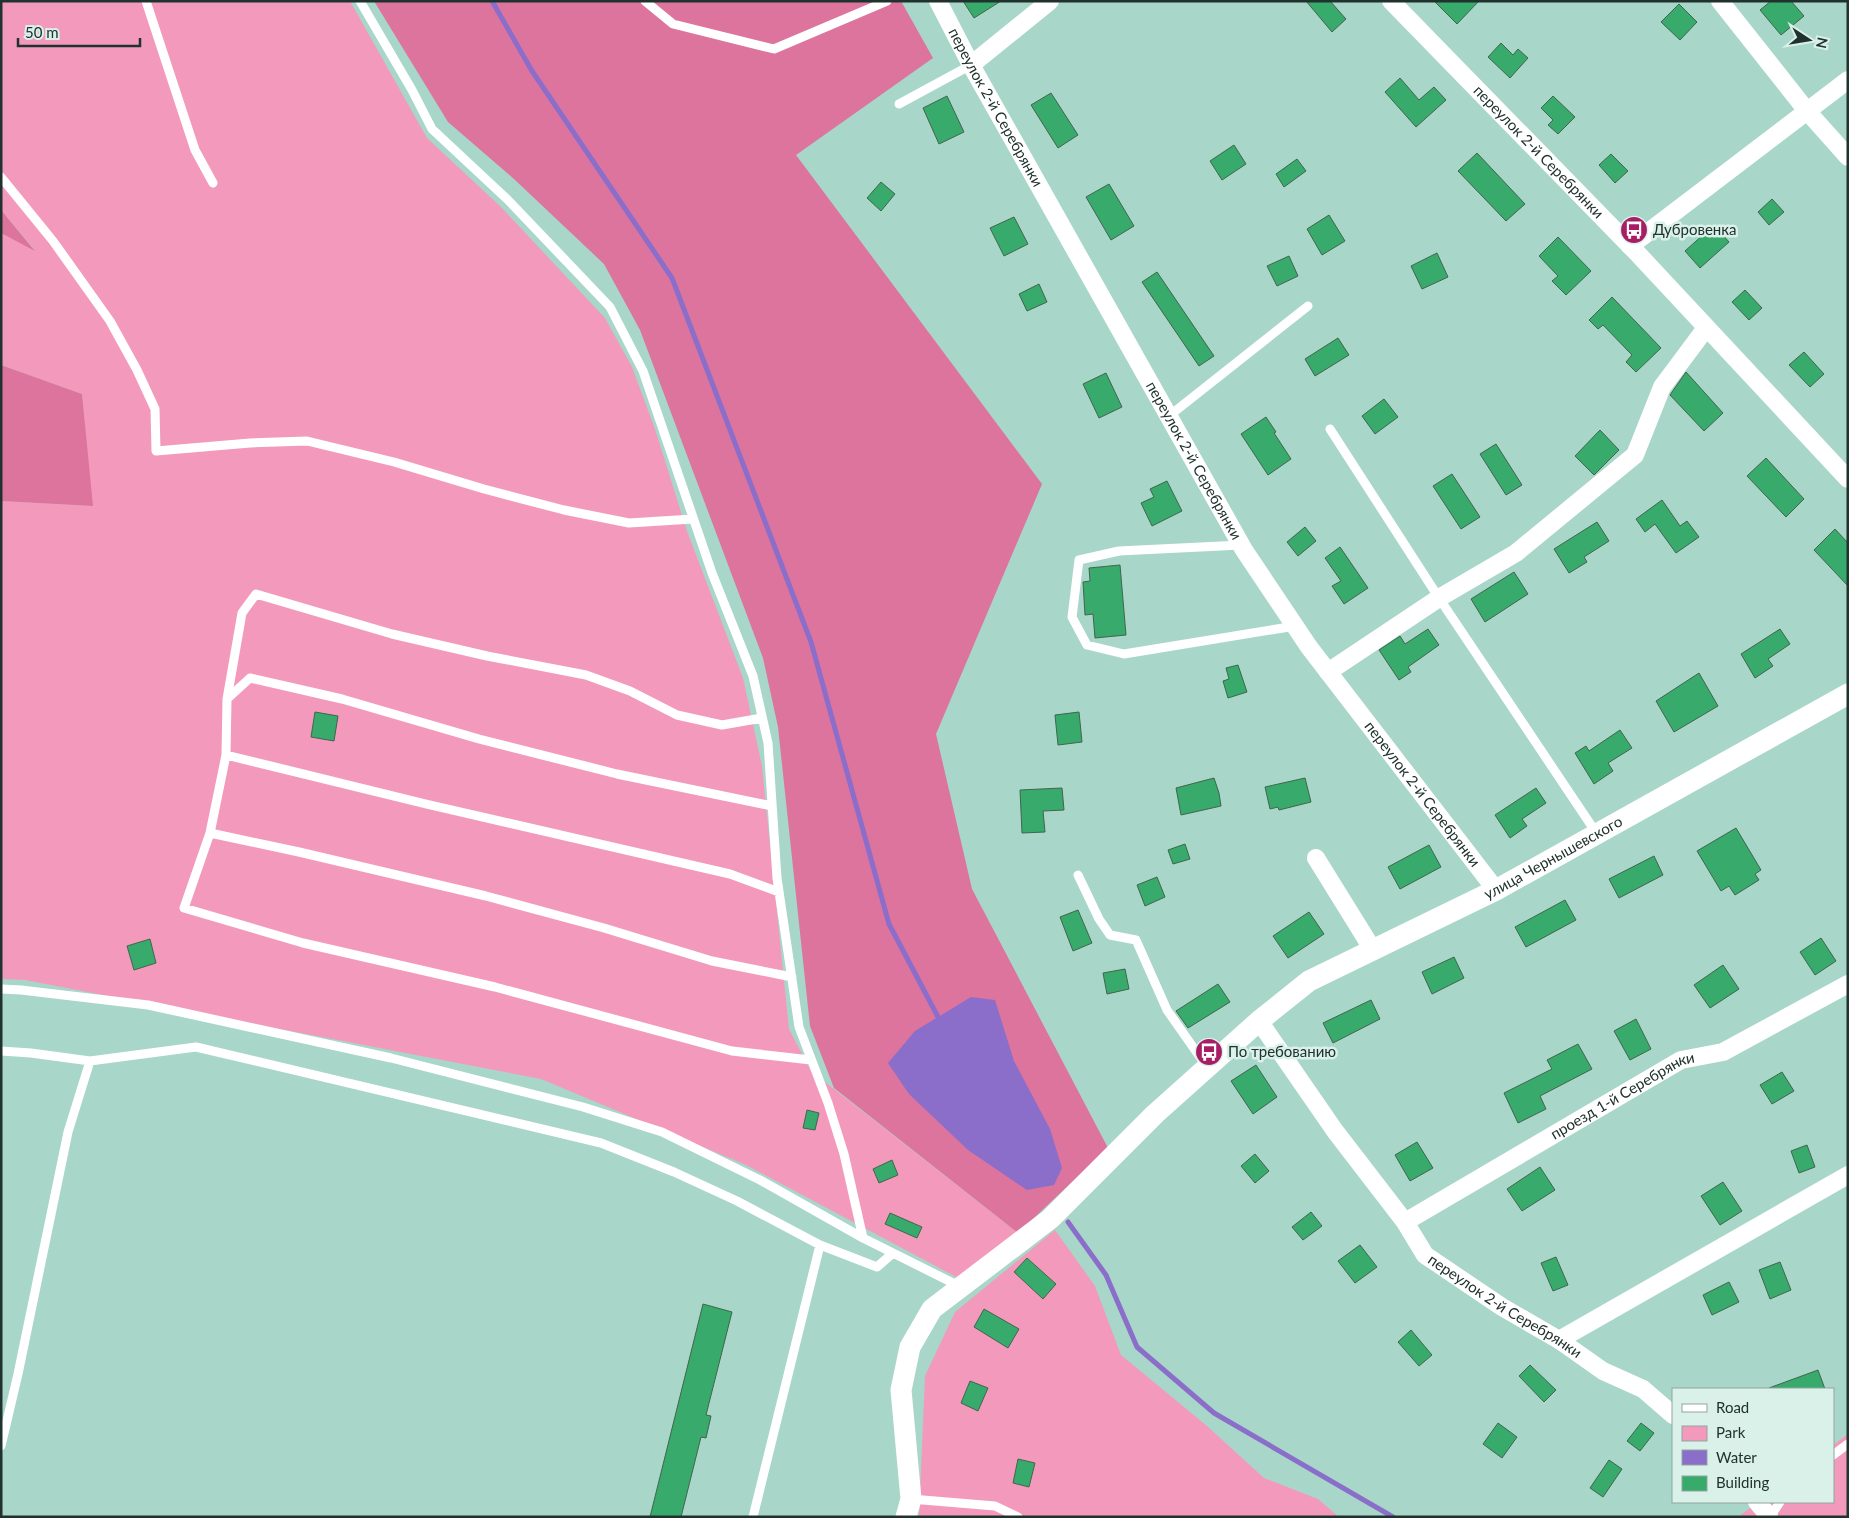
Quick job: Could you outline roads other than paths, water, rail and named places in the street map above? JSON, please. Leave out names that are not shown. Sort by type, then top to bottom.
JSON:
[{"type":"street","name":"переулок 2-й Серебрянки","points":[[938,1],[1241,545],[1294,626],[1496,890]]},
{"type":"street","points":[[972,65],[1050,1]]},
{"type":"street","name":"переулок 2-й Серебрянки","points":[[1391,1],[1630,246],[1848,480]]},
{"type":"street","points":[[1720,1],[1807,111],[1848,157]]},
{"type":"street","points":[[1630,246],[1848,80]]},
{"type":"street","points":[[1328,672],[1439,598],[1516,553],[1635,455],[1662,387],[1706,328]]},
{"type":"street","name":"улица Чернышевского","points":[[909,1508],[901,1390],[910,1347],[932,1309],[1050,1219],[1155,1114],[1259,1021],[1309,982],[1496,890],[1848,694]]},
{"type":"street","points":[[1316,858],[1373,950]]},
{"type":"street","name":"проезд 1-й Серебрянки","points":[[1405,1222],[1681,1060],[1723,1052],[1848,984]]},
{"type":"street","name":"переулок 2-й Серебрянки","points":[[1259,1021],[1335,1131],[1405,1222],[1425,1255],[1502,1307],[1560,1340],[1603,1371],[1644,1389],[1672,1414]]},
{"type":"street","points":[[1560,1340],[1848,1175]]},
{"type":"street","points":[[1758,1503],[1769,1516]]},
{"type":"lane","points":[[146,1],[195,150],[213,183]]},
{"type":"lane","points":[[360,1],[412,90],[432,130],[508,200],[610,307],[643,371],[712,573],[753,676],[768,743],[779,892],[799,1027],[828,1102],[844,1154],[863,1238]]},
{"type":"lane","points":[[645,1],[673,24],[774,49],[887,1]]},
{"type":"lane","points":[[900,104],[972,65]]},
{"type":"lane","points":[[1,177],[54,242],[110,321],[155,408],[156,451],[250,442],[307,441],[394,462],[564,510],[629,523],[693,518]]},
{"type":"lane","points":[[1168,416],[1308,306]]},
{"type":"lane","points":[[1330,429],[1439,598],[1597,834]]},
{"type":"lane","points":[[1241,545],[1119,551],[1079,560],[1072,617],[1087,645],[1124,654],[1294,626]]},
{"type":"lane","points":[[762,718],[722,724],[677,715],[630,691],[586,675],[487,656],[392,634],[256,594],[242,613],[227,698],[226,755],[210,833],[184,908],[303,943],[494,987],[732,1051],[811,1060]]},
{"type":"lane","points":[[227,698],[250,678],[342,699],[479,739],[608,772],[772,806]]},
{"type":"lane","points":[[226,755],[730,874],[779,892]]},
{"type":"lane","points":[[210,833],[486,896],[604,928],[712,961],[792,977]]},
{"type":"lane","points":[[1078,875],[1099,919],[1110,935],[1136,940],[1168,1010],[1207,1068]]},
{"type":"lane","points":[[1,989],[148,1006],[391,1058],[583,1107],[662,1132],[760,1180],[863,1238],[961,1287]]},
{"type":"lane","points":[[1,1050],[90,1061],[196,1048],[601,1143],[674,1172],[820,1245],[877,1267],[893,1253]]},
{"type":"lane","points":[[1,1446],[18,1374],[68,1132],[90,1061]]},
{"type":"lane","points":[[753,1517],[820,1245]]},
{"type":"lane","points":[[1834,1454],[1848,1444]]},
{"type":"lane","points":[[1769,1516],[1779,1503]]},
{"type":"lane","points":[[909,1508],[995,1506],[1018,1517]]},
{"type":"water","points":[[971,997],[995,1000],[1014,1061],[1050,1129],[1062,1168],[1054,1185],[1027,1190],[968,1150],[909,1094],[888,1063],[915,1031]]},
{"type":"waterway","points":[[492,1],[532,71],[672,278],[811,642],[889,924],[938,1017]]},
{"type":"waterway","points":[[1068,1222],[1106,1275],[1137,1347],[1214,1413],[1393,1517]]},
{"type":"place","name":"Дубровенка","points":[[1634,230]]},
{"type":"place","name":"По требованию","points":[[1209,1052]]}]
